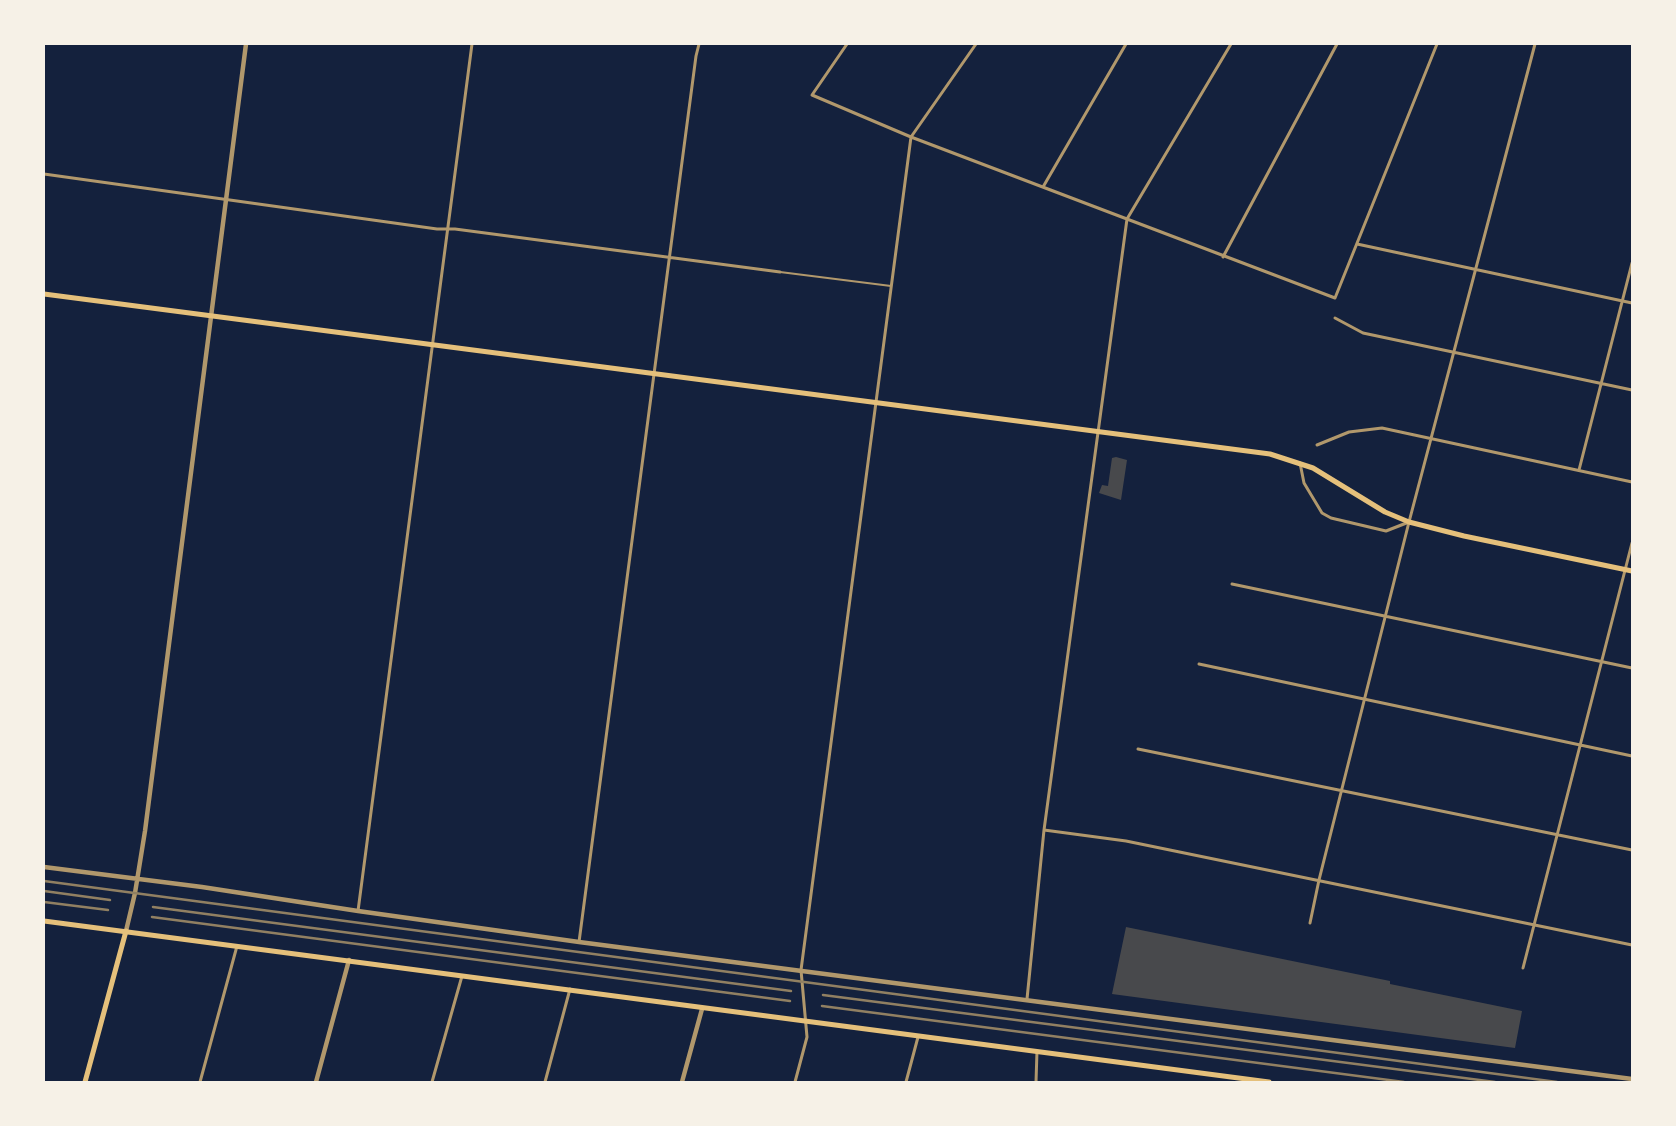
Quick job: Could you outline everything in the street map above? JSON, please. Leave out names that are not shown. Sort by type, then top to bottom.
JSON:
[{"type":"main road","points":[[44,294],[1270,454],[1300,463],[1326,476],[1385,512],[1409,522],[1464,536],[1632,571]]},
{"type":"main road","points":[[44,921],[570,989],[918,1038],[1037,1051],[1269,1082]]},
{"type":"main road","points":[[85,1082],[126,931]]},
{"type":"street","points":[[126,931],[138,879],[246,44]]},
{"type":"street","points":[[358,911],[472,44]]},
{"type":"street","points":[[579,942],[699,44]]},
{"type":"street","points":[[847,44],[812,95],[911,137],[1335,298],[1437,44]]},
{"type":"street","points":[[795,1082],[807,1037],[801,970],[911,137],[976,44]]},
{"type":"street","points":[[1043,186],[1126,44]]},
{"type":"street","points":[[1027,999],[1044,830],[1127,219],[1231,44]]},
{"type":"street","points":[[1223,257],[1337,44]]},
{"type":"street","points":[[1310,923],[1341,790],[1387,615],[1409,522],[1535,44]]},
{"type":"street","points":[[44,174],[428,228],[448,228],[780,272]]},
{"type":"street","points":[[1356,244],[1632,303]]},
{"type":"street","points":[[1578,470],[1632,263]]},
{"type":"street","points":[[1335,318],[1363,333],[1632,390]]},
{"type":"street","points":[[1317,445],[1349,432],[1382,428],[1432,437],[1632,482]]},
{"type":"street","points":[[1300,463],[1304,483],[1322,513],[1331,518],[1386,531],[1409,522]]},
{"type":"street","points":[[1523,968],[1632,543]]},
{"type":"street","points":[[1232,584],[1387,615],[1632,668]]},
{"type":"street","points":[[1199,664],[1632,756]]},
{"type":"street","points":[[1138,749],[1632,850]]},
{"type":"street","points":[[1044,830],[1126,841],[1632,945]]},
{"type":"street","points":[[44,867],[579,942],[1632,1079]]},
{"type":"street","points":[[200,1082],[237,946]]},
{"type":"street","points":[[316,1082],[349,960]]},
{"type":"street","points":[[432,1082],[462,976]]},
{"type":"street","points":[[545,1082],[570,989]]},
{"type":"street","points":[[682,1082],[702,1009]]},
{"type":"street","points":[[906,1082],[918,1038]]},
{"type":"street","points":[[1036,1082],[1037,1051]]},
{"type":"lane","points":[[780,272],[891,286]]},
{"type":"building","points":[[1116,457],[1127,460],[1121,500],[1099,493],[1102,485],[1108,486],[1112,458]]},
{"type":"building","points":[[1126,927],[1390,981],[1390,984],[1522,1011],[1515,1048],[1112,994]]},
{"type":"railway","points":[[44,881],[1557,1082]]},
{"type":"railway","points":[[44,891],[110,900]]},
{"type":"railway","points":[[44,902],[108,910]]},
{"type":"railway","points":[[153,907],[791,991]]},
{"type":"railway","points":[[152,917],[790,1001]]},
{"type":"railway","points":[[823,995],[1495,1082]]},
{"type":"railway","points":[[822,1006],[1404,1082]]}]
